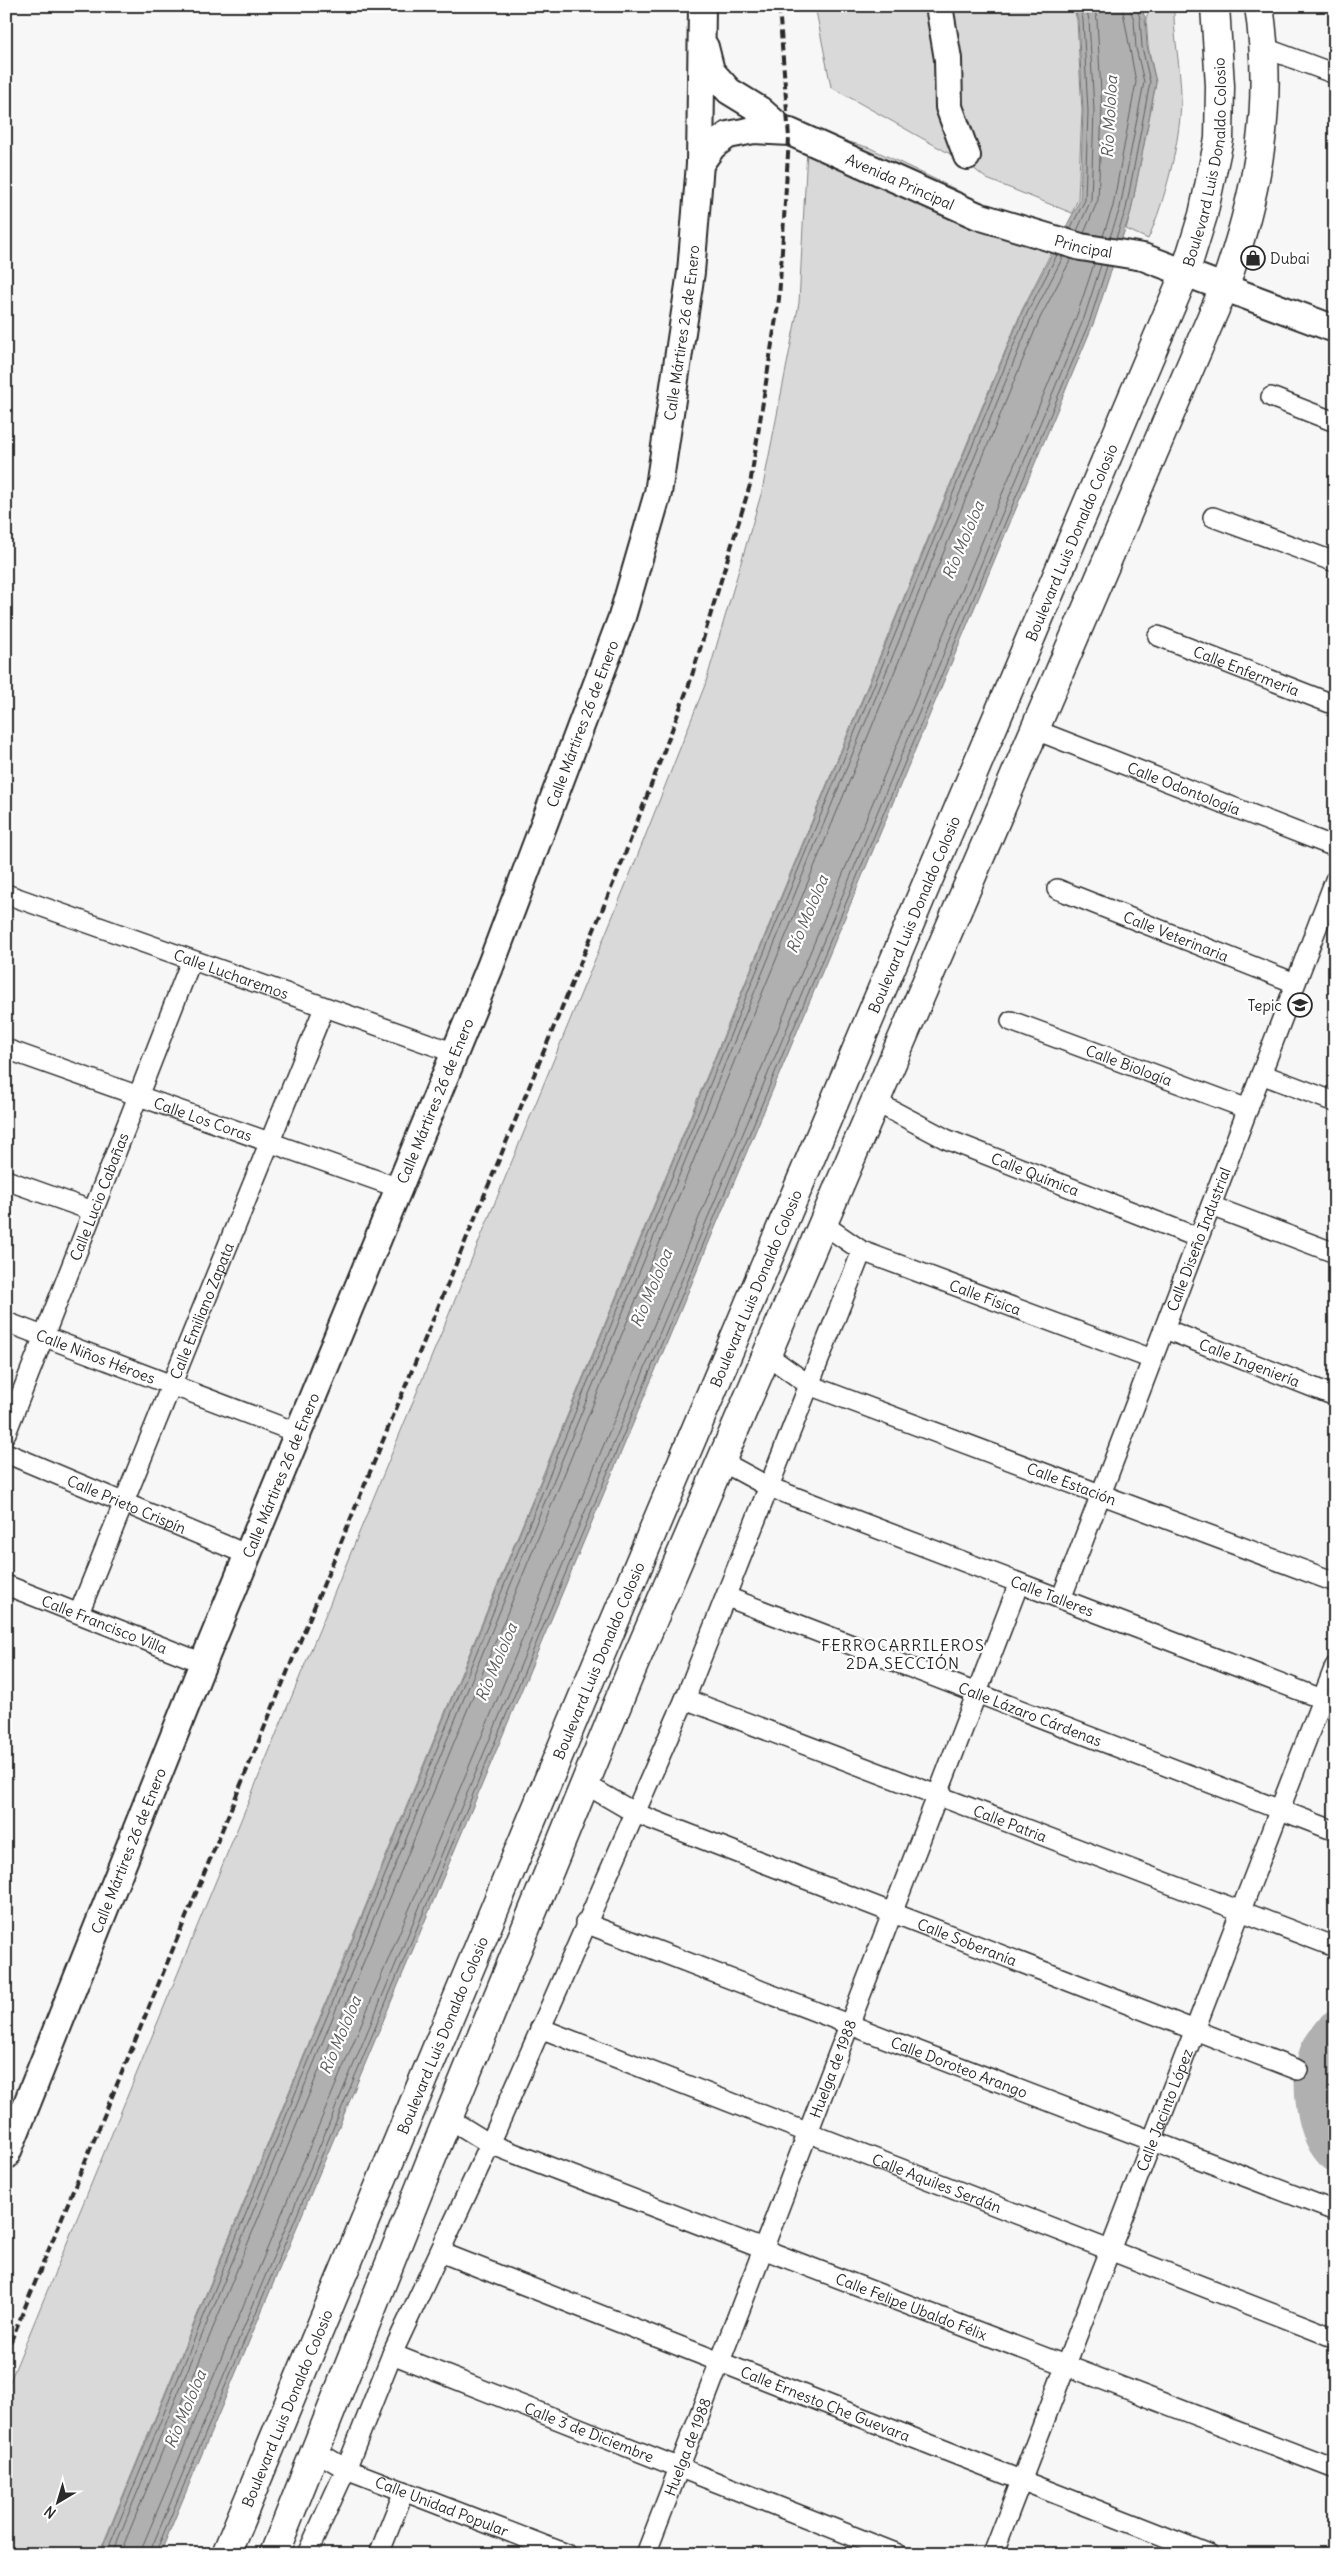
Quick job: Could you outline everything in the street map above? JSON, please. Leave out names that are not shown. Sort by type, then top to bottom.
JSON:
[{"type":"main road","name":"Boulevard Luis Donaldo Colosio","points":[[226,2554],[618,1613],[1185,273],[1203,215],[1219,139],[1220,77],[1215,6]]},
{"type":"main road","points":[[274,2554],[448,2118],[650,1626],[876,1102],[1033,729],[1224,288],[1242,237],[1261,149],[1266,91],[1265,48],[1258,6]]},
{"type":"main road","points":[[618,1613],[650,1626]]},
{"type":"street","name":"Calle Mártires 26 de Enero","points":[[6,2156],[203,1663],[490,967],[622,617],[658,493],[691,272],[700,164],[702,6]]},
{"type":"street","points":[[938,6],[948,59],[949,107],[967,156]]},
{"type":"street","name":"Avenida Principal","points":[[701,32],[711,71],[729,91],[760,110],[784,131]]},
{"type":"street","points":[[1265,48],[1335,74]]},
{"type":"street","name":"Avenida Principal","points":[[700,164],[713,146],[728,135],[754,130],[784,131],[812,141],[978,216],[1016,227]]},
{"type":"street","name":"Principal","points":[[1016,227],[1081,247],[1147,259],[1185,273]]},
{"type":"street","points":[[1185,273],[1335,329]]},
{"type":"street","points":[[1271,397],[1335,422]]},
{"type":"street","points":[[1213,517],[1335,562]]},
{"type":"street","name":"Calle Enfermería","points":[[1158,636],[1335,705]]},
{"type":"street","name":"Calle Odontología","points":[[1033,729],[1335,847]]},
{"type":"street","name":"Calle Diseño Industrial","points":[[1061,1599],[1295,983],[1329,912],[1335,880]]},
{"type":"street","name":"Calle Veterinaria","points":[[1057,889],[1295,983]]},
{"type":"street","name":"Calle Lucharemos","points":[[6,894],[454,1054]]},
{"type":"street","name":"Calle Lucio Cabañas","points":[[6,1434],[191,961]]},
{"type":"street","name":"Calle Emiliano Zapata","points":[[80,1613],[324,1008]]},
{"type":"street","name":"Calle Biología","points":[[1011,1021],[1248,1109]]},
{"type":"street","name":"Calle Los Coras","points":[[6,1049],[400,1188]]},
{"type":"street","points":[[1261,1074],[1335,1102]]},
{"type":"street","name":"Calle Química","points":[[876,1102],[946,1139],[1199,1238]]},
{"type":"street","points":[[6,1180],[93,1211]]},
{"type":"street","points":[[1211,1206],[1335,1253]]},
{"type":"street","name":"Calle Física","points":[[823,1224],[862,1252],[1152,1359]]},
{"type":"street","points":[[307,2554],[346,2469],[392,2354],[490,2144],[585,1923],[685,1699],[862,1252]]},
{"type":"street","name":"Calle Niños Héroes","points":[[6,1322],[298,1433]]},
{"type":"street","name":"Calle Ingeniería","points":[[1165,1329],[1335,1396]]},
{"type":"street","name":"Calle Estación","points":[[767,1355],[809,1385],[1335,1582]]},
{"type":"street","name":"Calle Prieto Crispín","points":[[6,1453],[248,1555]]},
{"type":"street","name":"Calle Talleres","points":[[721,1461],[769,1487],[1328,1701]]},
{"type":"street","name":"Huelga de 1988","points":[[646,2554],[1019,1582]]},
{"type":"street","name":"Calle Francisco Villa","points":[[6,1585],[203,1663]]},
{"type":"street","name":"Calle Lázaro Cárdenas","points":[[727,1597],[1335,1831]]},
{"type":"street","name":"Calle Jacinto López","points":[[993,2554],[1240,1911],[1280,1810],[1328,1701],[1335,1666]]},
{"type":"street","name":"Calle Patria","points":[[685,1699],[1335,1947]]},
{"type":"street","name":"Calle Soberanía","points":[[585,1784],[635,1813],[1298,2070]]},
{"type":"street","name":"Calle Doroteo Arango","points":[[585,1923],[1335,2211]]},
{"type":"street","name":"Calle Aquiles Serdán","points":[[540,2028],[1335,2338]]},
{"type":"street","name":"Calle Felipe Ubaldo Félix","points":[[448,2118],[490,2144],[1335,2469]]},
{"type":"street","name":"Calle Ernesto Che Guevara","points":[[440,2252],[1209,2554]]},
{"type":"street","name":"Calle 3 de Diciembre","points":[[392,2354],[898,2554]]},
{"type":"street","name":"Calle Unidad Popular","points":[[314,2450],[346,2469],[567,2554]]},
{"type":"street","points":[[379,2554],[404,2491]]},
{"type":"shaded area","points":[[815,6],[1073,6],[1077,20],[1082,111],[1078,199],[1072,213],[987,179],[968,164],[831,87]]},
{"type":"shaded area","points":[[1153,6],[1174,6],[1181,98],[1178,132],[1171,170],[1148,239],[1126,229],[1156,83],[1148,46],[1146,17]]},
{"type":"shaded area","points":[[808,130],[870,148],[955,189],[970,201],[1059,237],[1022,310],[99,2554],[6,2554],[6,2391],[633,867],[705,685],[762,491],[799,303]]},
{"type":"water","name":"Río Mololoa","points":[[1074,6],[1140,6],[1145,17],[1147,46],[1156,82],[1131,211],[1094,322],[160,2554],[100,2554],[1023,310],[1080,200],[1083,111],[1078,20]]},
{"type":"waterway","points":[[1335,2028],[1318,2051],[1313,2078],[1314,2107],[1317,2121],[1322,2134],[1335,2154]]},
{"type":"railway","points":[[6,2353],[622,862],[690,682],[750,485],[779,299],[789,138],[779,6]]},
{"type":"place","name":"Dubai","points":[[1253,258]]},
{"type":"place","name":"Tepic","points":[[1300,1005]]},
{"type":"district","name":"FERROCARRILEROS 2DA SECCIÓN","points":[[903,1654]]}]
